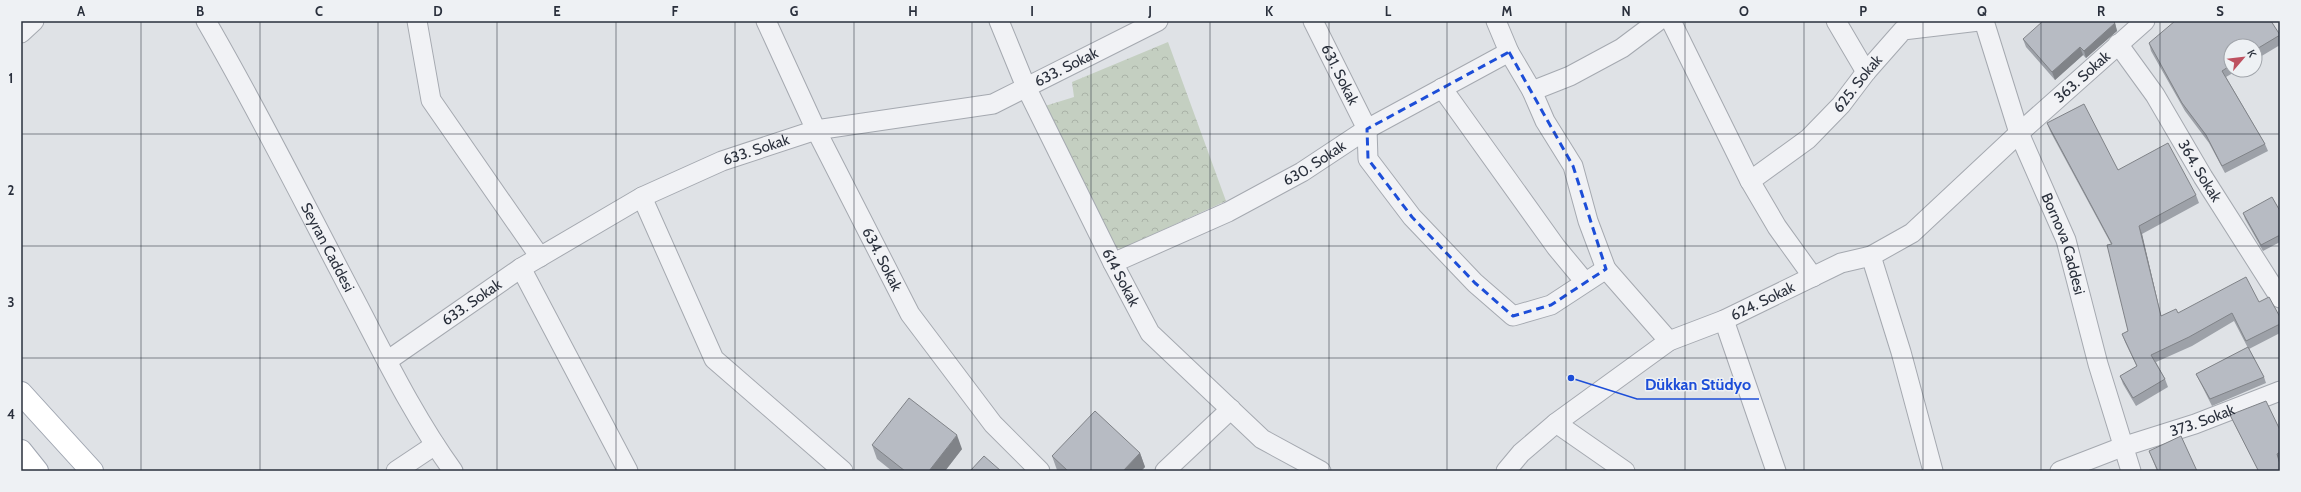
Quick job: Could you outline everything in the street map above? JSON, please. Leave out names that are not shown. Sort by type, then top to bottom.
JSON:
[{"type":"main road","points":[[21,393],[92,471]]},
{"type":"main road","points":[[21,451],[37,471]]},
{"type":"street","points":[[21,33],[34,21]]},
{"type":"street","name":"Seyran Caddesi","points":[[206,21],[239,77],[387,361],[435,445],[453,471]]},
{"type":"street","points":[[417,21],[431,100],[540,257]]},
{"type":"street","name":"634. Sokak","points":[[766,21],[816,130],[910,314],[993,424],[1040,471]]},
{"type":"street","name":"614 Sokak","points":[[999,21],[1026,87],[1113,263],[1150,333],[1262,439],[1321,471]]},
{"type":"street","name":"633. Sokak","points":[[387,361],[521,268],[642,197],[722,161],[816,130],[993,104],[1158,21]]},
{"type":"street","name":"631. Sokak","points":[[1313,21],[1367,128]]},
{"type":"street","points":[[1496,21],[1509,52],[1532,92],[1545,121],[1573,166],[1588,221],[1606,269],[1669,341]]},
{"type":"street","points":[[1532,92],[1570,76],[1622,48],[1658,21]]},
{"type":"street","points":[[1671,21],[1750,181],[1777,227],[1813,277]]},
{"type":"street","points":[[1836,21],[1866,72]]},
{"type":"street","name":"625. Sokak","points":[[1750,181],[1808,139],[1841,105],[1866,72],[1903,30],[1979,21]]},
{"type":"street","name":"Bornova Caddesi","points":[[1984,21],[2019,133],[2066,240],[2098,364],[2122,447],[2131,471]]},
{"type":"street","name":"363. Sokak","points":[[2019,133],[2145,21]]},
{"type":"street","name":"364. Sokak","points":[[2118,44],[2155,95],[2203,177],[2280,298]]},
{"type":"street","name":"630. Sokak","points":[[1113,263],[1228,212],[1302,172],[1367,128],[1509,52]]},
{"type":"street","points":[[1442,88],[1556,247],[1585,282]]},
{"type":"street","points":[[1367,128],[1368,159],[1412,217],[1475,283],[1513,316],[1551,305],[1606,269]]},
{"type":"street","name":"624. Sokak","points":[[1506,471],[1521,453],[1556,423],[1669,341],[1724,320],[1841,263],[1871,256],[1912,233],[2019,133]]},
{"type":"street","points":[[642,197],[714,359],[837,469]]},
{"type":"street","points":[[1871,256],[1934,471]]},
{"type":"street","points":[[521,268],[628,471]]},
{"type":"street","points":[[1724,320],[1776,471]]},
{"type":"street","name":"373. Sokak","points":[[2060,471],[2122,447],[2195,424],[2280,391]]},
{"type":"street","points":[[1166,471],[1231,409]]},
{"type":"street","points":[[1556,423],[1625,471]]},
{"type":"street","points":[[396,471],[435,445]]},
{"type":"highlighted area","points":[[1509,52],[1573,166],[1606,269],[1551,305],[1513,316],[1475,283],[1412,217],[1368,159],[1367,129]]},
{"type":"green space","points":[[1168,42],[1226,201],[1121,249],[1113,246],[1045,106],[1074,97],[1072,82]]},
{"type":"building","points":[[2043,21],[2113,21],[2115,23],[2084,51],[2080,47],[2052,72],[2023,39]]},
{"type":"building","points":[[2175,21],[2271,21],[2280,35],[2263,45],[2263,38],[2223,38],[2223,78],[2226,78],[2265,144],[2222,166],[2206,135],[2182,103],[2149,43]]},
{"type":"building","points":[[2084,104],[2118,170],[2168,143],[2196,195],[2139,226],[2161,316],[2176,309],[2178,313],[2246,277],[2259,302],[2269,297],[2280,317],[2280,324],[2246,341],[2232,313],[2189,337],[2151,355],[2165,379],[2133,398],[2120,376],[2137,366],[2122,334],[2128,331],[2107,245],[2112,244],[2047,123]]},
{"type":"building","points":[[2272,197],[2280,211],[2280,235],[2261,245],[2243,213]]},
{"type":"building","points":[[2248,347],[2264,377],[2210,399],[2196,374]]},
{"type":"building","points":[[909,398],[957,435],[929,471],[905,471],[872,445]]},
{"type":"building","points":[[2266,401],[2280,430],[2280,452],[2277,454],[2280,464],[2280,471],[2255,471],[2258,470],[2230,415]]},
{"type":"building","points":[[1095,411],[1140,453],[1123,471],[1068,471],[1052,456]]},
{"type":"building","points":[[2181,436],[2197,471],[2158,471],[2149,451]]},
{"type":"building","points":[[984,456],[1001,471],[970,471]]},
{"type":"place","name":"Dükkan Stüdyo","points":[[1571,378]]}]
